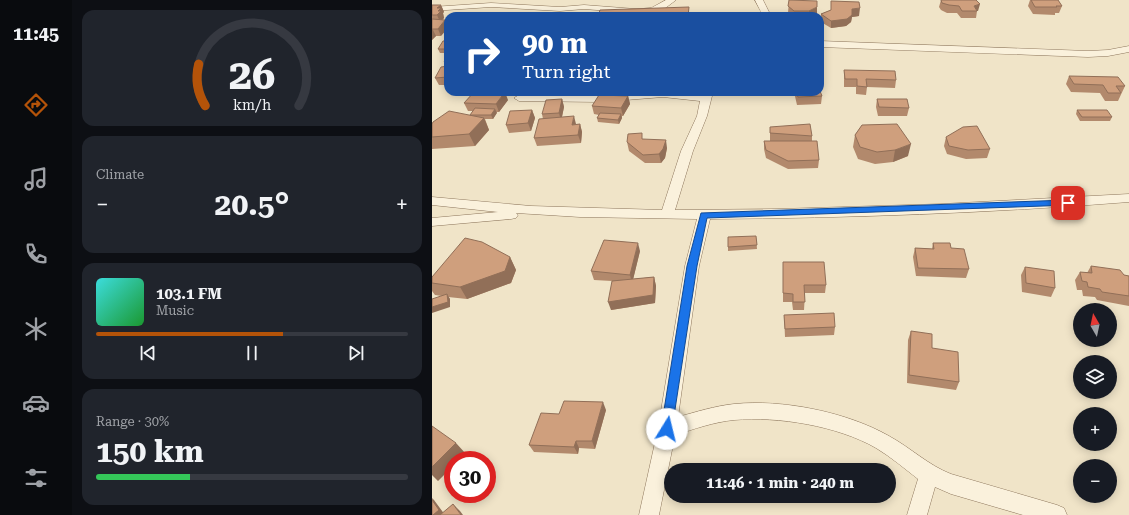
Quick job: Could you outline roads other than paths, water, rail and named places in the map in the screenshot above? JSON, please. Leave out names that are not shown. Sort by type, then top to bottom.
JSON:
[{"type":"street","points":[[432,9],[491,4],[560,9],[584,7],[636,12],[657,8],[672,0]]},
{"type":"street","points":[[759,0],[765,12]]},
{"type":"street","points":[[824,44],[1088,54],[1108,53],[1129,49]]},
{"type":"street","points":[[519,98],[601,99],[638,96]]},
{"type":"street","points":[[666,215],[707,96]]},
{"type":"street","points":[[432,202],[547,211],[704,215],[1068,203],[1129,198]]},
{"type":"street","points":[[432,222],[547,211]]},
{"type":"street","points":[[649,515],[667,429],[692,266],[704,215]]},
{"type":"street","points":[[667,429],[709,416],[733,412],[758,411],[814,417],[848,426],[883,442],[929,475],[951,484],[1057,515]]},
{"type":"street","points":[[917,515],[929,475]]}]
